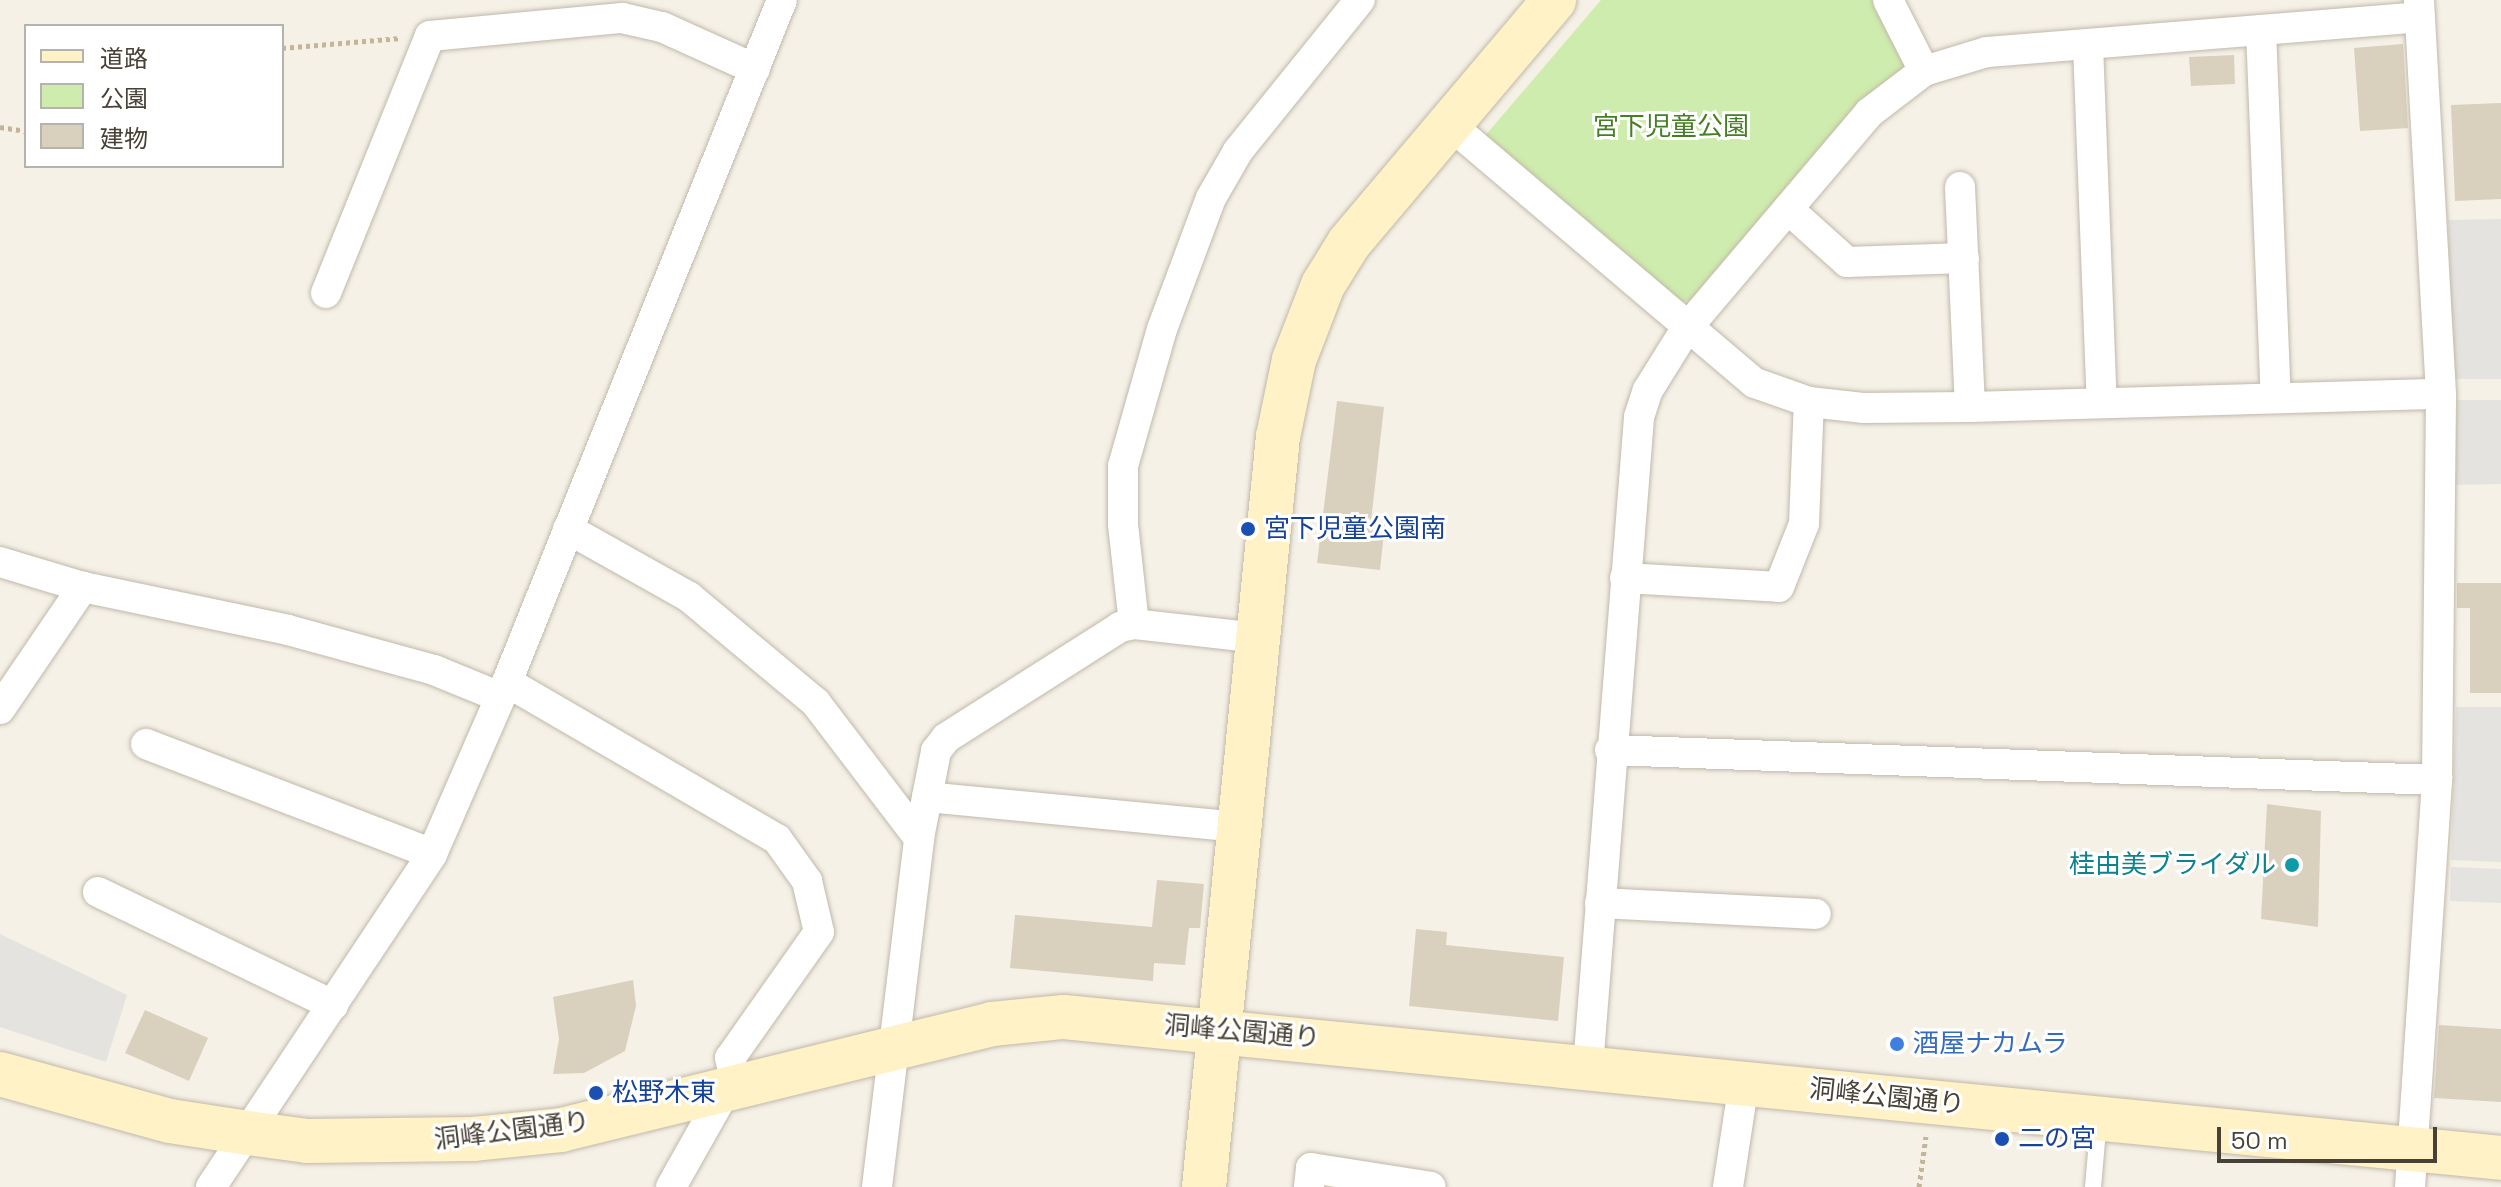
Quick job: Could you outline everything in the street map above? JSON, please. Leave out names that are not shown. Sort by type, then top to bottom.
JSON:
[{"type":"street","points":[[211,1187],[432,854],[503,690],[782,0]]},
{"type":"street","points":[[1134,624],[1123,524],[1123,466],[1162,329],[1211,198],[1238,151],[1360,0]]},
{"type":"street","points":[[1888,0],[1924,71]]},
{"type":"street","points":[[1204,1187],[1278,437],[1307,321],[1349,243],[1540,5]]},
{"type":"street","points":[[1588,1067],[1610,750],[1639,417],[1648,390],[1686,329],[1869,113],[1924,71],[1987,52],[2261,30],[2420,9],[2441,394],[2437,780],[2411,1168]]},
{"type":"street","points":[[326,293],[430,36],[622,18],[662,27],[755,69]]},
{"type":"street","points":[[2261,30],[2276,398]]},
{"type":"street","points":[[2088,45],[2102,402]]},
{"type":"street","points":[[1448,123],[1686,329],[1755,383],[1809,402],[1863,408],[1970,407],[2441,394]]},
{"type":"street","points":[[1960,187],[1970,407]]},
{"type":"street","points":[[1788,209],[1847,262],[1964,258]]},
{"type":"street","points":[[1625,578],[1779,587],[1804,524],[1809,402]]},
{"type":"street","points":[[568,529],[689,597],[816,703],[919,838]]},
{"type":"street","points":[[0,562],[83,587],[303,634],[503,690],[777,839],[807,881],[819,932],[730,1058],[731,1090],[671,1187]]},
{"type":"street","points":[[0,709],[83,587]]},
{"type":"street","points":[[877,1187],[891,1049],[919,838],[936,751],[946,738],[1120,627],[1134,624],[1258,638]]},
{"type":"street","points":[[146,744],[432,854]]},
{"type":"street","points":[[1610,750],[2437,780]]},
{"type":"street","points":[[927,797],[1240,827]]},
{"type":"street","points":[[98,892],[333,1005]]},
{"type":"street","points":[[1600,903],[1816,914]]},
{"type":"street","name":"洞峰公園通り","points":[[0,1074],[170,1121],[248,1133],[307,1141],[473,1139],[561,1130],[891,1049],[1039,1018],[1219,1029],[2099,1118],[2411,1168],[2501,1158]]},
{"type":"street","points":[[1728,1187],[1744,1083]]},
{"type":"street","points":[[1309,1187],[1311,1168],[1431,1187]]},
{"type":"lane","points":[[2093,1187],[2099,1118]]},
{"type":"path","points":[[284,48],[430,36]]},
{"type":"path","points":[[0,127],[24,131]]},
{"type":"path","points":[[1919,1187],[1927,1131]]},
{"type":"green space","name":"宮下児童公園","points":[[1601,0],[1875,0],[1906,60],[1900,75],[1850,116],[1691,300],[1677,303],[1484,137]]},
{"type":"shaded area","points":[[2501,219],[2501,379],[2453,379],[2448,220]]},
{"type":"shaded area","points":[[2457,400],[2501,400],[2501,484],[2453,485]]},
{"type":"shaded area","points":[[2456,707],[2501,707],[2501,862],[2451,860]]},
{"type":"shaded area","points":[[2451,867],[2501,869],[2501,903],[2450,901]]},
{"type":"shaded area","points":[[0,934],[127,995],[106,1062],[0,1027]]},
{"type":"building","points":[[2403,44],[2408,128],[2360,131],[2354,48]]},
{"type":"building","points":[[2234,55],[2235,84],[2191,86],[2189,57]]},
{"type":"building","points":[[2501,103],[2501,199],[2455,201],[2451,105]]},
{"type":"building","points":[[1337,401],[1384,407],[1371,521],[1385,523],[1380,570],[1317,563]]},
{"type":"building","points":[[2457,583],[2501,583],[2501,693],[2470,693],[2470,608],[2457,608]]},
{"type":"building","name":"桂由美ブライダル","points":[[2267,804],[2321,811],[2318,927],[2261,919]]},
{"type":"building","points":[[1157,880],[1204,884],[1200,928],[1189,928],[1185,965],[1154,963],[1153,981],[1010,968],[1015,915],[1152,927]]},
{"type":"building","points":[[1416,929],[1447,932],[1446,945],[1564,957],[1558,1021],[1409,1006]]},
{"type":"building","points":[[633,980],[636,1006],[625,1051],[584,1073],[553,1074],[559,1039],[553,997]]},
{"type":"building","points":[[145,1010],[208,1038],[189,1081],[125,1053]]},
{"type":"building","points":[[2439,1025],[2501,1029],[2501,1102],[2434,1098]]},
{"type":"place","name":"宮下児童公園南","points":[[1248,529]]},
{"type":"place","name":"桂由美ブライダル","points":[[2292,865]]},
{"type":"place","name":"酒屋ナカムラ","points":[[1897,1044]]},
{"type":"place","name":"松野木東","points":[[596,1093]]},
{"type":"place","name":"二の宮","points":[[2002,1139]]}]
